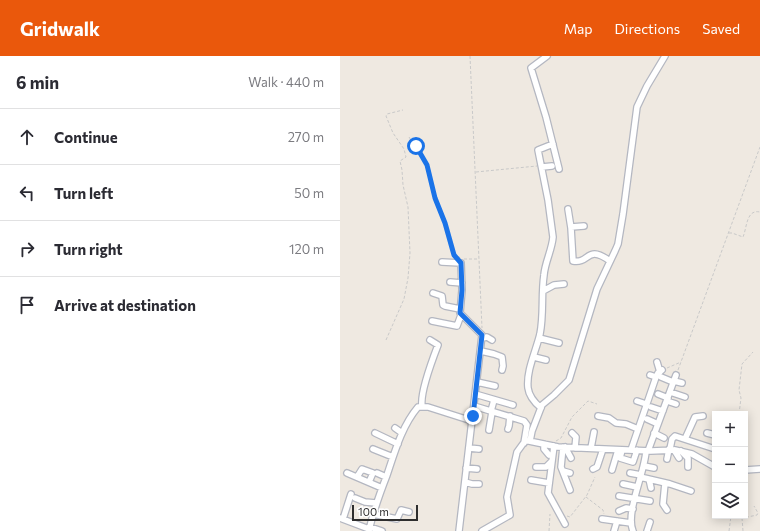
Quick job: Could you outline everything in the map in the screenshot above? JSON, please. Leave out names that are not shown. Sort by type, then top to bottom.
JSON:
[{"type":"street","points":[[547,56],[531,68],[559,169]]},
{"type":"street","points":[[482,531],[510,515],[507,496],[516,452],[527,442],[542,405],[554,396],[569,380],[597,290],[618,244],[637,107],[646,86],[665,56]]},
{"type":"street","points":[[541,408],[531,396],[528,388],[529,371],[542,323],[544,269],[553,243],[553,237],[551,218],[538,150],[553,144]]},
{"type":"street","points":[[542,166],[552,166]]},
{"type":"street","points":[[568,209],[571,227],[573,261],[582,260],[594,253],[604,256],[610,261]]},
{"type":"street","points":[[571,227],[584,226]]},
{"type":"street","points":[[432,321],[457,326],[461,312],[462,283],[460,263],[442,262]]},
{"type":"street","points":[[450,282],[462,283]]},
{"type":"street","points":[[543,290],[554,284],[564,284]]},
{"type":"street","points":[[433,293],[442,296],[442,303],[445,306],[461,312],[482,336],[488,337],[492,340]]},
{"type":"street","points":[[459,531],[463,521],[464,482],[468,448],[473,431],[472,421],[482,336]]},
{"type":"street","points":[[539,338],[559,343]]},
{"type":"street","points":[[422,406],[422,393],[438,345],[430,340]]},
{"type":"street","points":[[481,351],[502,357],[502,370]]},
{"type":"street","points":[[534,357],[546,360]]},
{"type":"street","points":[[620,450],[620,458],[633,462],[638,429],[659,374],[657,362]]},
{"type":"street","points":[[650,375],[659,374],[674,382],[682,383]]},
{"type":"street","points":[[632,531],[631,523],[637,487],[647,451],[676,375]]},
{"type":"street","points":[[477,382],[495,386]]},
{"type":"street","points":[[475,394],[513,405]]},
{"type":"street","points":[[658,394],[668,397],[685,398]]},
{"type":"street","points":[[668,397],[676,404]]},
{"type":"street","points":[[488,430],[494,400]]},
{"type":"street","points":[[637,401],[663,411]]},
{"type":"street","points":[[369,529],[376,503],[402,432],[418,407],[422,406],[472,421]]},
{"type":"street","points":[[474,406],[521,419],[527,425],[527,442]]},
{"type":"street","points":[[508,429],[510,416]]},
{"type":"street","points":[[598,416],[609,418],[616,423],[626,424],[638,429]]},
{"type":"street","points":[[685,439],[695,417],[703,416]]},
{"type":"street","points":[[647,419],[658,424]]},
{"type":"street","points":[[395,428],[402,432]]},
{"type":"street","points":[[591,448],[594,432]]},
{"type":"street","points":[[572,433],[576,437],[575,448]]},
{"type":"street","points":[[654,433],[664,438]]},
{"type":"street","points":[[707,433],[712,434]]},
{"type":"street","points":[[375,434],[398,444]]},
{"type":"street","points":[[667,459],[671,449],[673,437],[685,439],[712,448]]},
{"type":"street","points":[[527,442],[575,448],[647,451],[671,449],[698,457],[712,465]]},
{"type":"street","points":[[544,444],[544,449],[551,458]]},
{"type":"street","points":[[553,446],[548,496],[558,510],[565,524]]},
{"type":"street","points":[[564,447],[571,458]]},
{"type":"street","points":[[564,447],[561,465],[570,490]]},
{"type":"street","points":[[468,448],[479,449]]},
{"type":"street","points":[[373,449],[393,457]]},
{"type":"street","points":[[593,469],[597,467],[603,449]]},
{"type":"street","points":[[671,449],[679,458]]},
{"type":"street","points":[[612,470],[620,450]]},
{"type":"street","points":[[681,451],[688,458],[688,467]]},
{"type":"street","points":[[536,467],[546,467],[551,458]]},
{"type":"street","points":[[644,466],[654,468]]},
{"type":"street","points":[[466,468],[477,469]]},
{"type":"street","points":[[357,477],[362,469],[369,471],[373,473],[369,482]]},
{"type":"street","points":[[748,470],[760,469]]},
{"type":"street","points":[[563,471],[570,473]]},
{"type":"street","points":[[347,473],[382,488]]},
{"type":"street","points":[[377,473],[386,477]]},
{"type":"street","points":[[630,473],[691,491]]},
{"type":"street","points":[[649,479],[651,488]]},
{"type":"street","points":[[531,480],[549,483]]},
{"type":"street","points":[[464,482],[479,484]]},
{"type":"street","points":[[665,483],[663,504],[667,510]]},
{"type":"street","points":[[623,484],[637,487]]},
{"type":"street","points":[[376,503],[365,502],[353,496],[341,519],[369,529],[382,531]]},
{"type":"street","points":[[619,496],[650,501]]},
{"type":"street","points":[[619,512],[626,508],[633,510],[638,516]]},
{"type":"street","points":[[373,514],[397,519],[401,510],[409,512]]},
{"type":"street","points":[[603,519],[631,523]]},
{"type":"street","points":[[614,531],[617,521]]},
{"type":"street","points":[[647,531],[650,522]]},
{"type":"path","points":[[470,56],[482,336]]},
{"type":"path","points":[[386,340],[404,299],[409,274],[410,253],[408,205],[403,185],[400,161],[406,156],[404,149],[393,133],[386,116],[387,114],[403,110]]},
{"type":"path","points":[[409,136],[427,165],[435,198],[445,223],[453,254],[460,263]]},
{"type":"path","points":[[676,375],[760,147]]},
{"type":"path","points":[[476,172],[542,166]]},
{"type":"path","points":[[729,234],[732,233],[743,237],[748,218],[751,213],[755,211],[760,212]]},
{"type":"path","points":[[453,254],[465,259],[479,259]]},
{"type":"path","points":[[739,411],[741,398],[739,390],[742,364],[753,352]]},
{"type":"path","points":[[659,374],[681,362]]},
{"type":"path","points":[[553,446],[560,439],[572,418],[588,401],[597,404]]},
{"type":"path","points":[[558,510],[570,517],[590,491],[595,477]]},
{"type":"path","points":[[586,497],[604,511],[603,519]]},
{"type":"path","points":[[748,517],[758,515],[754,506]]},
{"type":"path","points":[[549,531],[550,514]]},
{"type":"path","points":[[729,531],[731,519]]},
{"type":"path","points":[[742,519],[743,531]]},
{"type":"route","points":[[416,146],[427,165],[435,198],[445,223],[455,258],[461,263],[462,294],[460,313],[482,334],[473,416]]}]
